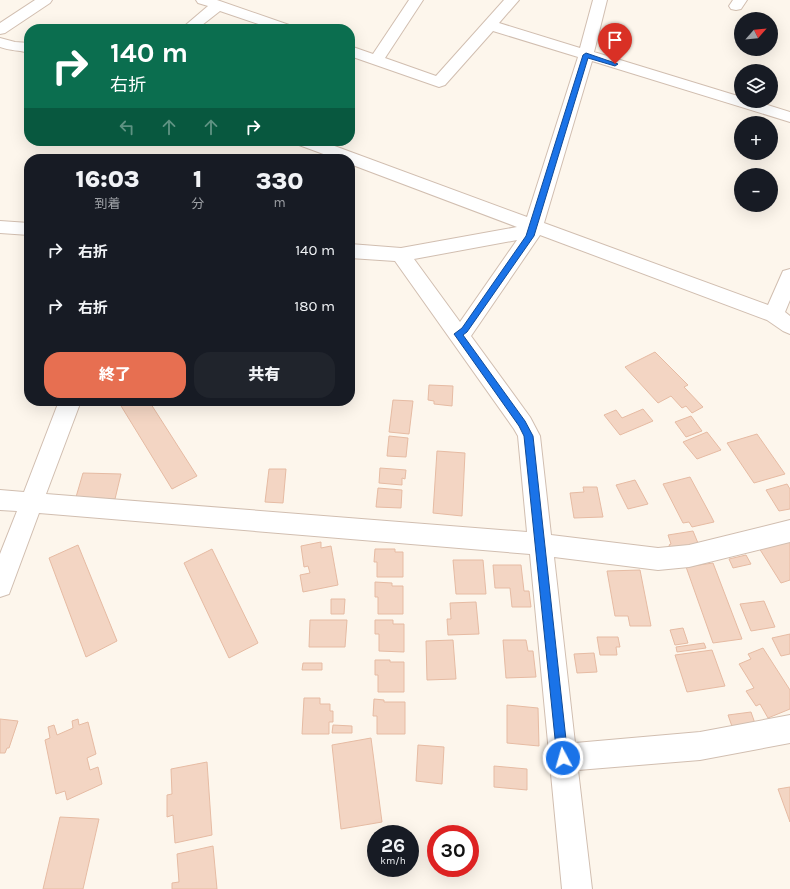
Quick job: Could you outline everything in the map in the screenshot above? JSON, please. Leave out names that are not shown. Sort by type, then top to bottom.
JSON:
[{"type":"street","points":[[0,30],[45,0]]},
{"type":"street","points":[[376,60],[416,0]]},
{"type":"street","points":[[355,53],[439,82],[512,0]]},
{"type":"street","points":[[458,334],[464,330],[529,239],[586,55],[600,0]]},
{"type":"street","points":[[193,24],[217,2],[274,24]]},
{"type":"street","points":[[490,25],[790,117]]},
{"type":"street","points":[[0,42],[14,47],[24,46]]},
{"type":"street","points":[[317,146],[339,154]]},
{"type":"street","points":[[355,160],[774,315],[790,326]]},
{"type":"street","points":[[0,227],[24,229]]},
{"type":"street","points":[[355,251],[401,255],[517,234],[533,227]]},
{"type":"street","points":[[401,255],[522,423],[529,436],[577,889]]},
{"type":"street","points":[[774,315],[790,276]]},
{"type":"street","points":[[0,586],[68,406]]},
{"type":"street","points":[[0,500],[540,544],[658,559],[689,556],[790,531]]},
{"type":"street","points":[[563,758],[700,746],[790,729]]},
{"type":"building","points":[[655,352],[688,385],[684,387],[703,407],[692,413],[686,406],[682,408],[671,396],[658,403],[625,367]]},
{"type":"building","points":[[429,385],[453,386],[452,406],[434,404],[434,401],[428,400]]},
{"type":"building","points":[[393,400],[413,401],[409,434],[389,432]]},
{"type":"building","points":[[121,406],[152,406],[197,476],[172,489]]},
{"type":"building","points":[[643,409],[653,421],[620,435],[604,415],[616,410],[622,418]]},
{"type":"building","points":[[691,416],[702,431],[686,437],[675,422]]},
{"type":"building","points":[[707,432],[721,450],[697,459],[683,442]]},
{"type":"building","points":[[757,434],[785,474],[754,483],[727,443]]},
{"type":"building","points":[[389,436],[408,438],[406,457],[387,456]]},
{"type":"building","points":[[437,451],[465,453],[462,516],[433,513]]},
{"type":"building","points":[[380,468],[406,470],[405,479],[402,478],[402,485],[379,483]]},
{"type":"building","points":[[269,469],[286,469],[283,503],[265,502]]},
{"type":"building","points":[[83,473],[121,474],[115,499],[76,497]]},
{"type":"building","points":[[690,477],[714,522],[692,527],[689,522],[683,523],[663,484]]},
{"type":"building","points":[[635,480],[648,504],[628,509],[616,485]]},
{"type":"building","points":[[787,484],[790,489],[790,509],[779,511],[766,490]]},
{"type":"building","points":[[583,487],[597,487],[603,517],[574,518],[570,493],[584,492]]},
{"type":"building","points":[[378,488],[402,490],[401,508],[376,507]]},
{"type":"building","points":[[693,531],[700,548],[672,552],[669,545],[671,544],[668,535]]},
{"type":"building","points":[[790,541],[790,580],[781,583],[759,548]]},
{"type":"building","points":[[321,542],[321,548],[331,546],[338,585],[303,592],[300,575],[310,573],[308,566],[304,567],[301,546]]},
{"type":"building","points":[[78,545],[117,641],[86,657],[49,558]]},
{"type":"building","points":[[212,549],[258,643],[229,658],[184,563]]},
{"type":"building","points":[[375,549],[395,549],[395,552],[403,552],[403,577],[377,577],[377,562],[374,562]]},
{"type":"building","points":[[746,555],[751,564],[733,568],[729,559]]},
{"type":"building","points":[[453,560],[483,560],[486,594],[456,594]]},
{"type":"building","points":[[713,563],[742,639],[713,643],[685,564],[692,566]]},
{"type":"building","points":[[493,565],[521,565],[524,591],[529,591],[531,607],[512,607],[510,588],[495,588]]},
{"type":"building","points":[[640,570],[651,626],[630,626],[628,616],[615,616],[607,571]]},
{"type":"building","points":[[375,582],[392,583],[392,586],[403,586],[403,614],[378,614],[378,597],[375,597]]},
{"type":"building","points":[[331,599],[345,599],[344,614],[331,614]]},
{"type":"building","points":[[764,601],[775,627],[751,631],[740,604]]},
{"type":"building","points":[[476,602],[479,634],[448,635],[447,619],[451,619],[450,603]]},
{"type":"building","points":[[310,620],[347,620],[345,647],[309,647]]},
{"type":"building","points":[[375,620],[393,620],[393,624],[404,624],[404,652],[379,651],[379,634],[375,634]]},
{"type":"building","points":[[683,628],[688,643],[675,645],[670,630]]},
{"type":"building","points":[[790,634],[790,654],[781,656],[772,638]]},
{"type":"building","points":[[597,637],[618,637],[620,647],[616,647],[617,655],[600,655]]},
{"type":"building","points":[[453,640],[456,679],[427,680],[426,641]]},
{"type":"building","points":[[503,640],[526,640],[528,651],[533,651],[536,677],[506,678]]},
{"type":"building","points":[[704,643],[706,648],[677,652],[676,647]]},
{"type":"building","points":[[763,648],[790,690],[790,709],[768,718],[760,704],[756,706],[746,691],[754,688],[739,664],[751,659],[748,654]]},
{"type":"building","points":[[712,650],[725,686],[687,692],[675,655]]},
{"type":"building","points":[[594,653],[597,672],[577,673],[574,654]]},
{"type":"building","points":[[375,660],[404,662],[404,692],[378,692],[378,675],[375,675]]},
{"type":"building","points":[[303,663],[322,663],[322,670],[302,670]]},
{"type":"building","points":[[304,698],[320,698],[320,704],[330,704],[330,711],[333,711],[333,722],[329,722],[329,734],[302,734]]},
{"type":"building","points":[[374,699],[384,700],[384,702],[405,702],[405,734],[377,734],[377,716],[373,716]]},
{"type":"building","points":[[507,705],[538,708],[539,746],[507,743]]},
{"type":"building","points":[[751,712],[758,732],[735,735],[728,715]]},
{"type":"building","points":[[0,719],[18,721],[9,748],[7,748],[5,753],[0,753]]},
{"type":"building","points":[[78,719],[79,725],[88,722],[96,754],[87,758],[90,770],[98,767],[102,784],[67,800],[65,791],[56,794],[45,740],[50,738],[48,727],[54,725],[57,735],[73,728],[72,721]]},
{"type":"building","points":[[333,725],[352,726],[352,733],[332,733]]},
{"type":"building","points":[[371,738],[382,822],[341,829],[332,745]]},
{"type":"building","points":[[418,745],[444,747],[442,784],[416,781]]},
{"type":"building","points":[[207,762],[212,835],[175,843],[173,815],[167,817],[167,795],[172,794],[171,769]]},
{"type":"building","points":[[494,766],[527,769],[527,790],[494,787]]},
{"type":"building","points":[[790,787],[790,822],[778,789]]},
{"type":"building","points":[[60,817],[99,819],[83,889],[43,889]]},
{"type":"building","points":[[213,846],[217,889],[172,889],[172,883],[179,882],[177,854]]},
{"type":"route","points":[[563,758],[529,436],[522,423],[458,334],[464,330],[529,239],[586,55],[615,64]]}]
